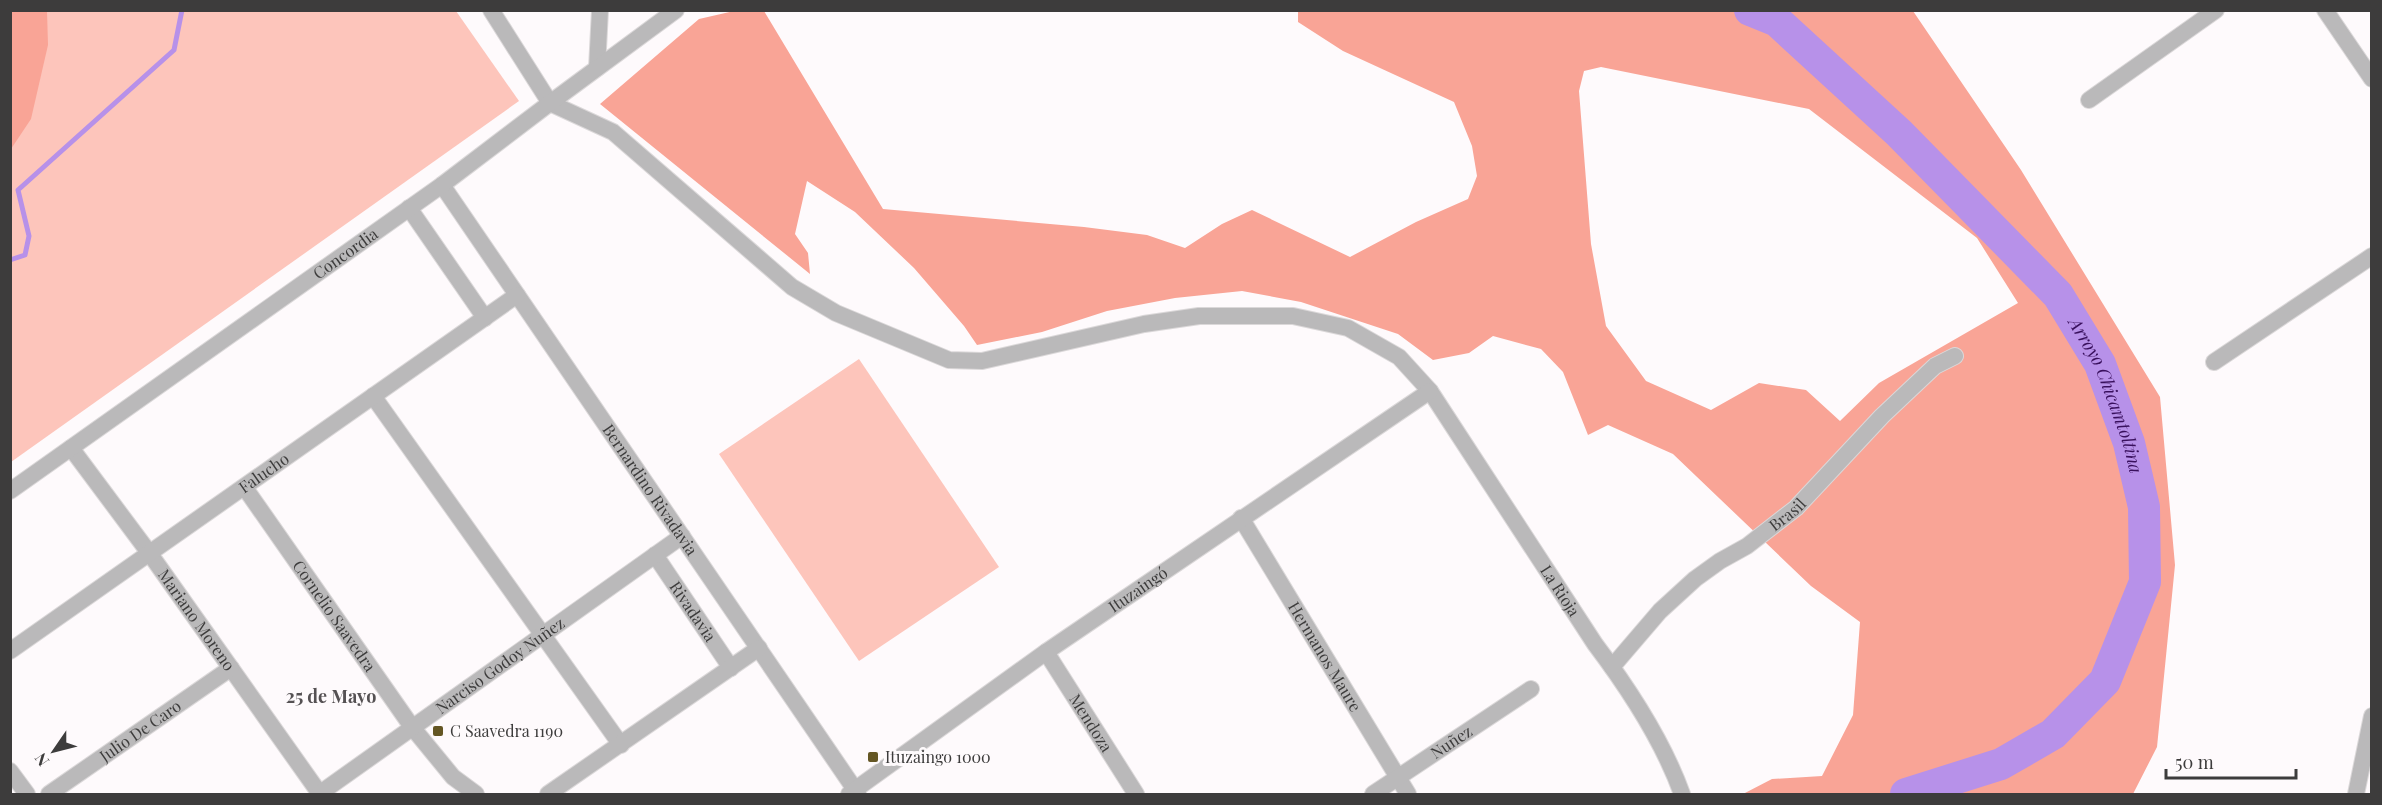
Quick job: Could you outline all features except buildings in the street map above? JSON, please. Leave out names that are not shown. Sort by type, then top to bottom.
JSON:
[{"type":"street","points":[[490,10],[550,103]]},
{"type":"street","points":[[597,68],[600,10]]},
{"type":"street","name":"Concordia","points":[[10,491],[442,185],[676,10]]},
{"type":"street","points":[[2089,100],[2216,10]]},
{"type":"street","points":[[2325,10],[2372,79]]},
{"type":"street","name":"La Rioja","points":[[550,103],[613,132],[792,287],[836,314],[949,360],[982,361],[1144,324],[1199,316],[1293,316],[1348,328],[1399,357],[1430,391],[1612,667],[1656,739],[1682,795]]},
{"type":"street","name":"Bernardino Rivadavia","points":[[442,185],[759,648],[854,793]]},
{"type":"street","points":[[409,208],[485,318]]},
{"type":"street","points":[[2214,362],[2372,256]]},
{"type":"street","name":"Falucho","points":[[10,651],[517,295]]},
{"type":"street","name":"Brasil","points":[[1612,667],[1660,611],[1695,579],[1720,561],[1747,546],[1797,508],[1881,416],[1935,366],[1955,356]]},
{"type":"street","name":"Ituzaingó","points":[[854,793],[1046,651],[1430,391]]},
{"type":"street","points":[[373,396],[621,745]]},
{"type":"street","name":"Mariano Moreno","points":[[71,448],[150,554],[319,794]]},
{"type":"street","name":"Cornelio Saavedra","points":[[245,488],[412,727],[453,777],[476,795]]},
{"type":"street","name":"Hermanos Maure","points":[[1241,518],[1408,795]]},
{"type":"street","name":"Narciso Godoy Nuñez","points":[[319,794],[682,536]]},
{"type":"street","name":"Rivadavia","points":[[655,555],[731,668]]},
{"type":"street","points":[[548,795],[759,648]]},
{"type":"street","name":"Mendoza","points":[[1046,651],[1136,795]]},
{"type":"street","name":"Julio De Caro","points":[[49,795],[231,668]]},
{"type":"street","name":"Nuñez","points":[[1373,795],[1531,689]]},
{"type":"street","points":[[2356,795],[2372,716]]},
{"type":"street","points":[[10,771],[27,795]]},
{"type":"shaded area","points":[[11,10],[47,11],[48,45],[31,119],[11,149]]},
{"type":"shaded area","points":[[11,11],[456,11],[519,101],[11,462]]},
{"type":"shaded area","points":[[734,11],[764,11],[883,209],[1147,235],[1185,248],[1222,224],[1252,210],[1350,257],[1416,222],[1468,199],[1477,176],[1472,146],[1454,102],[1343,51],[1298,22],[1298,11],[1913,11],[2021,170],[2160,397],[2175,565],[2157,747],[2133,794],[1743,794],[1772,779],[1822,776],[1853,715],[1860,622],[1811,586],[1673,454],[1608,425],[1588,435],[1563,372],[1541,349],[1493,336],[1469,353],[1433,360],[1398,334],[1301,302],[1242,291],[1175,298],[1107,311],[1042,332],[977,345],[964,326],[914,268],[855,212],[807,181],[795,234],[808,253],[810,274],[600,104],[699,19]],"holes":[[[1601,67],[1809,109],[1977,238],[2018,303],[1879,383],[1840,421],[1806,390],[1759,383],[1711,410],[1646,381],[1606,326],[1591,244],[1579,91],[1584,71]]]},
{"type":"shaded area","points":[[859,359],[999,567],[859,661],[719,454]]},
{"type":"waterway","points":[[10,260],[25,255],[29,236],[18,190],[174,50],[182,10]]},
{"type":"waterway","name":"Arroyo Chicamtoltina","points":[[1750,10],[1777,21],[1899,133],[2058,295],[2100,364],[2129,443],[2144,507],[2145,582],[2105,681],[2053,734],[2001,764],[1906,794]]},
{"type":"place","name":"C Saavedra 1190","points":[[438,731]]},
{"type":"place","name":"Ituzaingo 1000","points":[[873,757]]},
{"type":"district","name":"25 de Mayo","points":[[331,697]]}]
